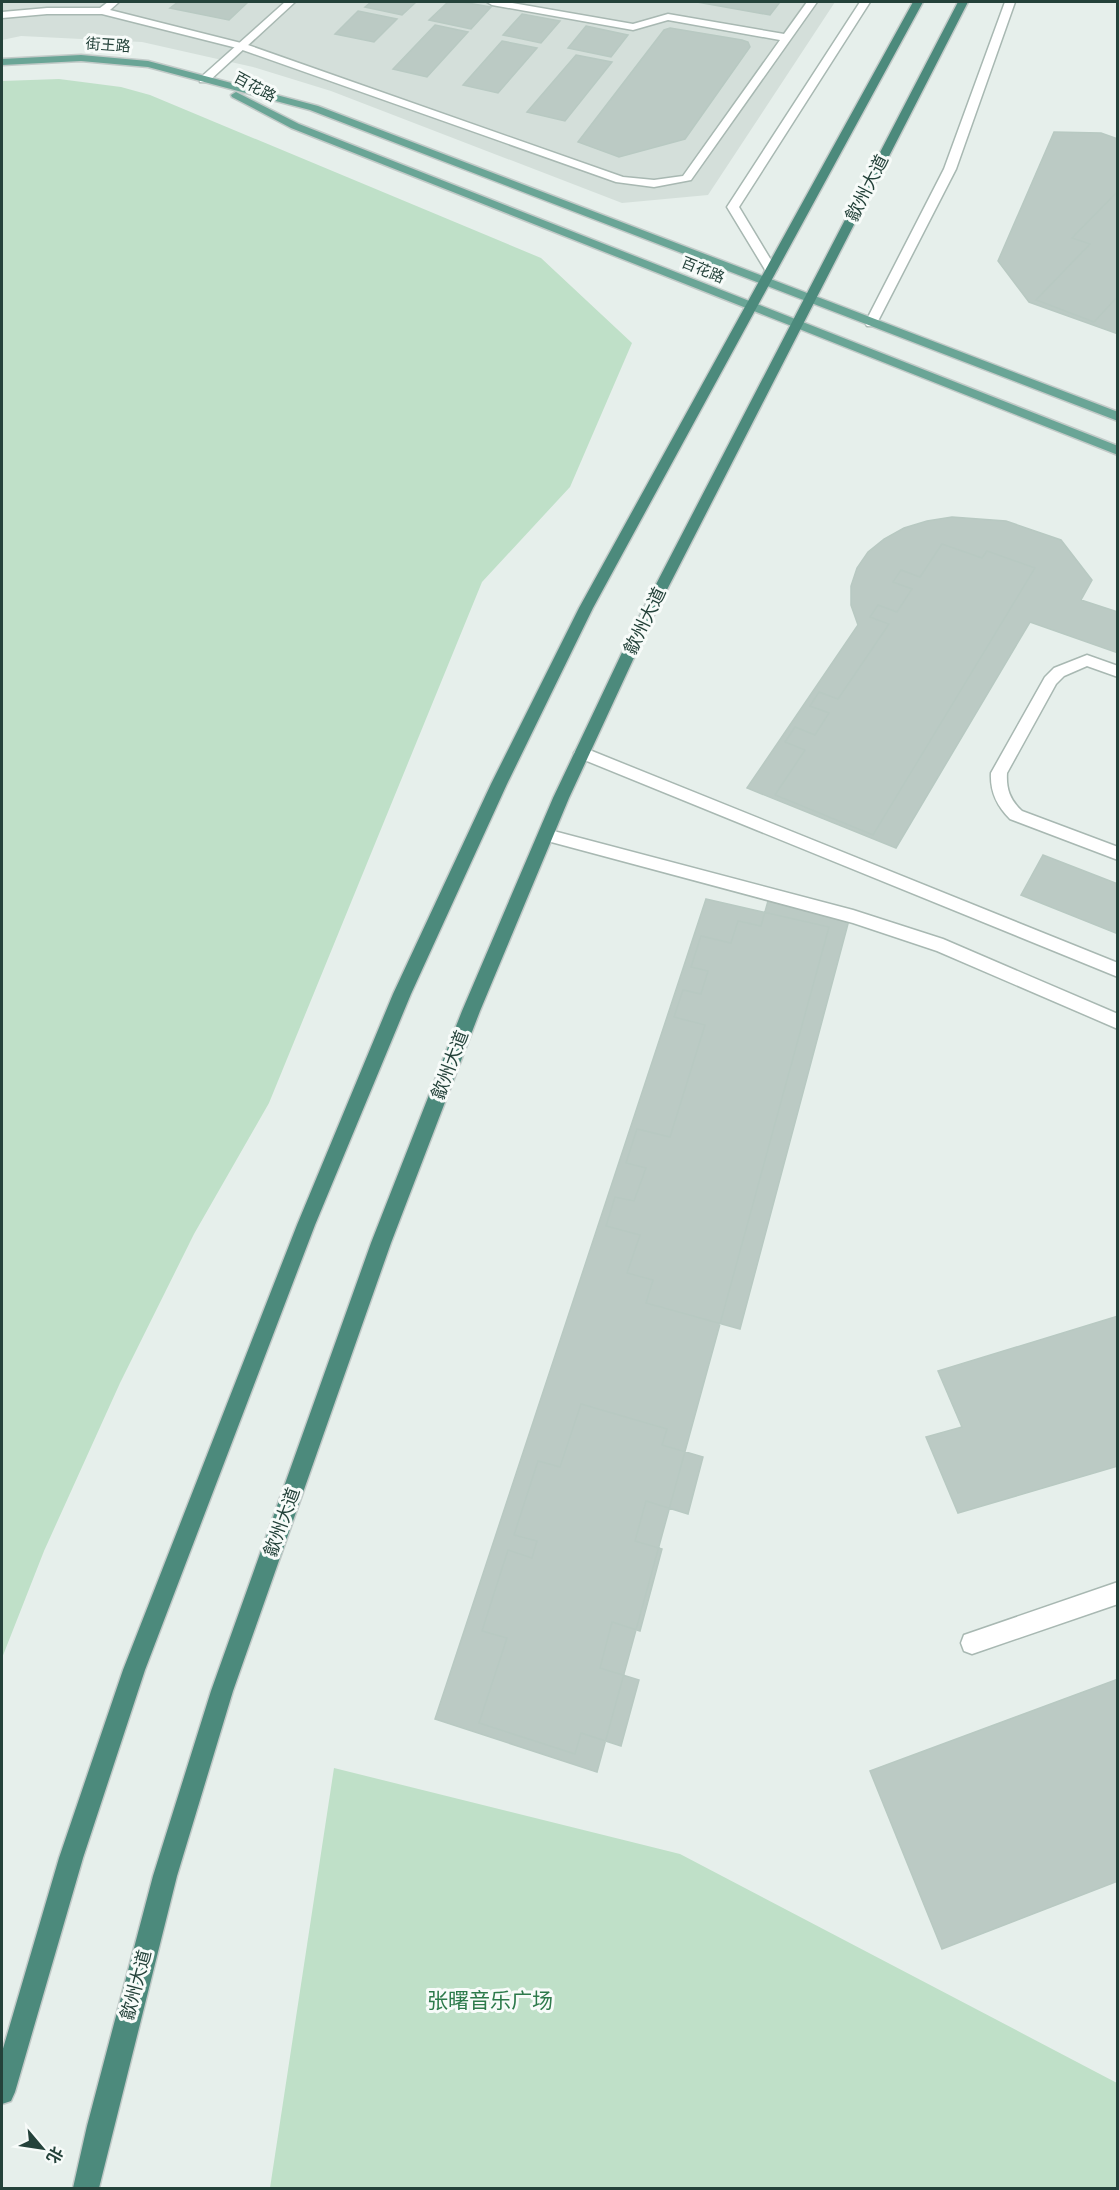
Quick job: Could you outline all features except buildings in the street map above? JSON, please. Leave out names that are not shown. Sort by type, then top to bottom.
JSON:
[{"type":"highway","points":[[2,2092],[71,1858],[134,1670],[310,1214],[402,994],[499,784],[586,608],[918,2]]},
{"type":"highway","name":"歙州大道","points":[[86,2188],[165,1876],[222,1691],[381,1243],[471,1011],[582,753],[644,621],[963,2]]},
{"type":"main road","name":"街王路","points":[[2,62],[46,58],[115,60],[148,64],[207,81]]},
{"type":"main road","name":"百花路","points":[[207,81],[314,108],[768,276],[810,299],[1118,417]]},
{"type":"main road","name":"百花路","points":[[207,81],[295,126],[1118,451]]},
{"type":"street","points":[[102,11],[114,2]]},
{"type":"street","points":[[207,81],[241,46],[290,2]]},
{"type":"street","points":[[492,2],[633,27],[667,13],[788,38]]},
{"type":"street","points":[[2,15],[46,11],[102,11],[241,46],[620,180],[659,184],[687,178],[812,2]]},
{"type":"street","points":[[768,276],[733,207],[865,2]]},
{"type":"street","points":[[871,322],[950,169],[1010,2]]},
{"type":"street","points":[[1118,672],[1087,660],[1059,672],[1050,681],[999,773],[998,785],[1007,807],[1016,815],[1118,854]]},
{"type":"street","points":[[582,753],[1118,969]]},
{"type":"street","points":[[546,836],[853,916],[943,946],[1118,1022]]},
{"type":"street","points":[[972,1643],[1118,1593]]},
{"type":"shaded area","points":[[2,2],[835,2],[708,195],[622,203],[331,91],[253,67],[142,42],[21,36],[2,40]]},
{"type":"green space","points":[[59,79],[121,87],[150,95],[541,258],[632,343],[570,487],[482,582],[269,1103],[194,1234],[120,1383],[44,1551],[2,1658],[2,81]]},
{"type":"green space","name":"张曙音乐广场","points":[[334,1768],[680,1854],[1117,2083],[1117,2188],[270,2188]]}]
